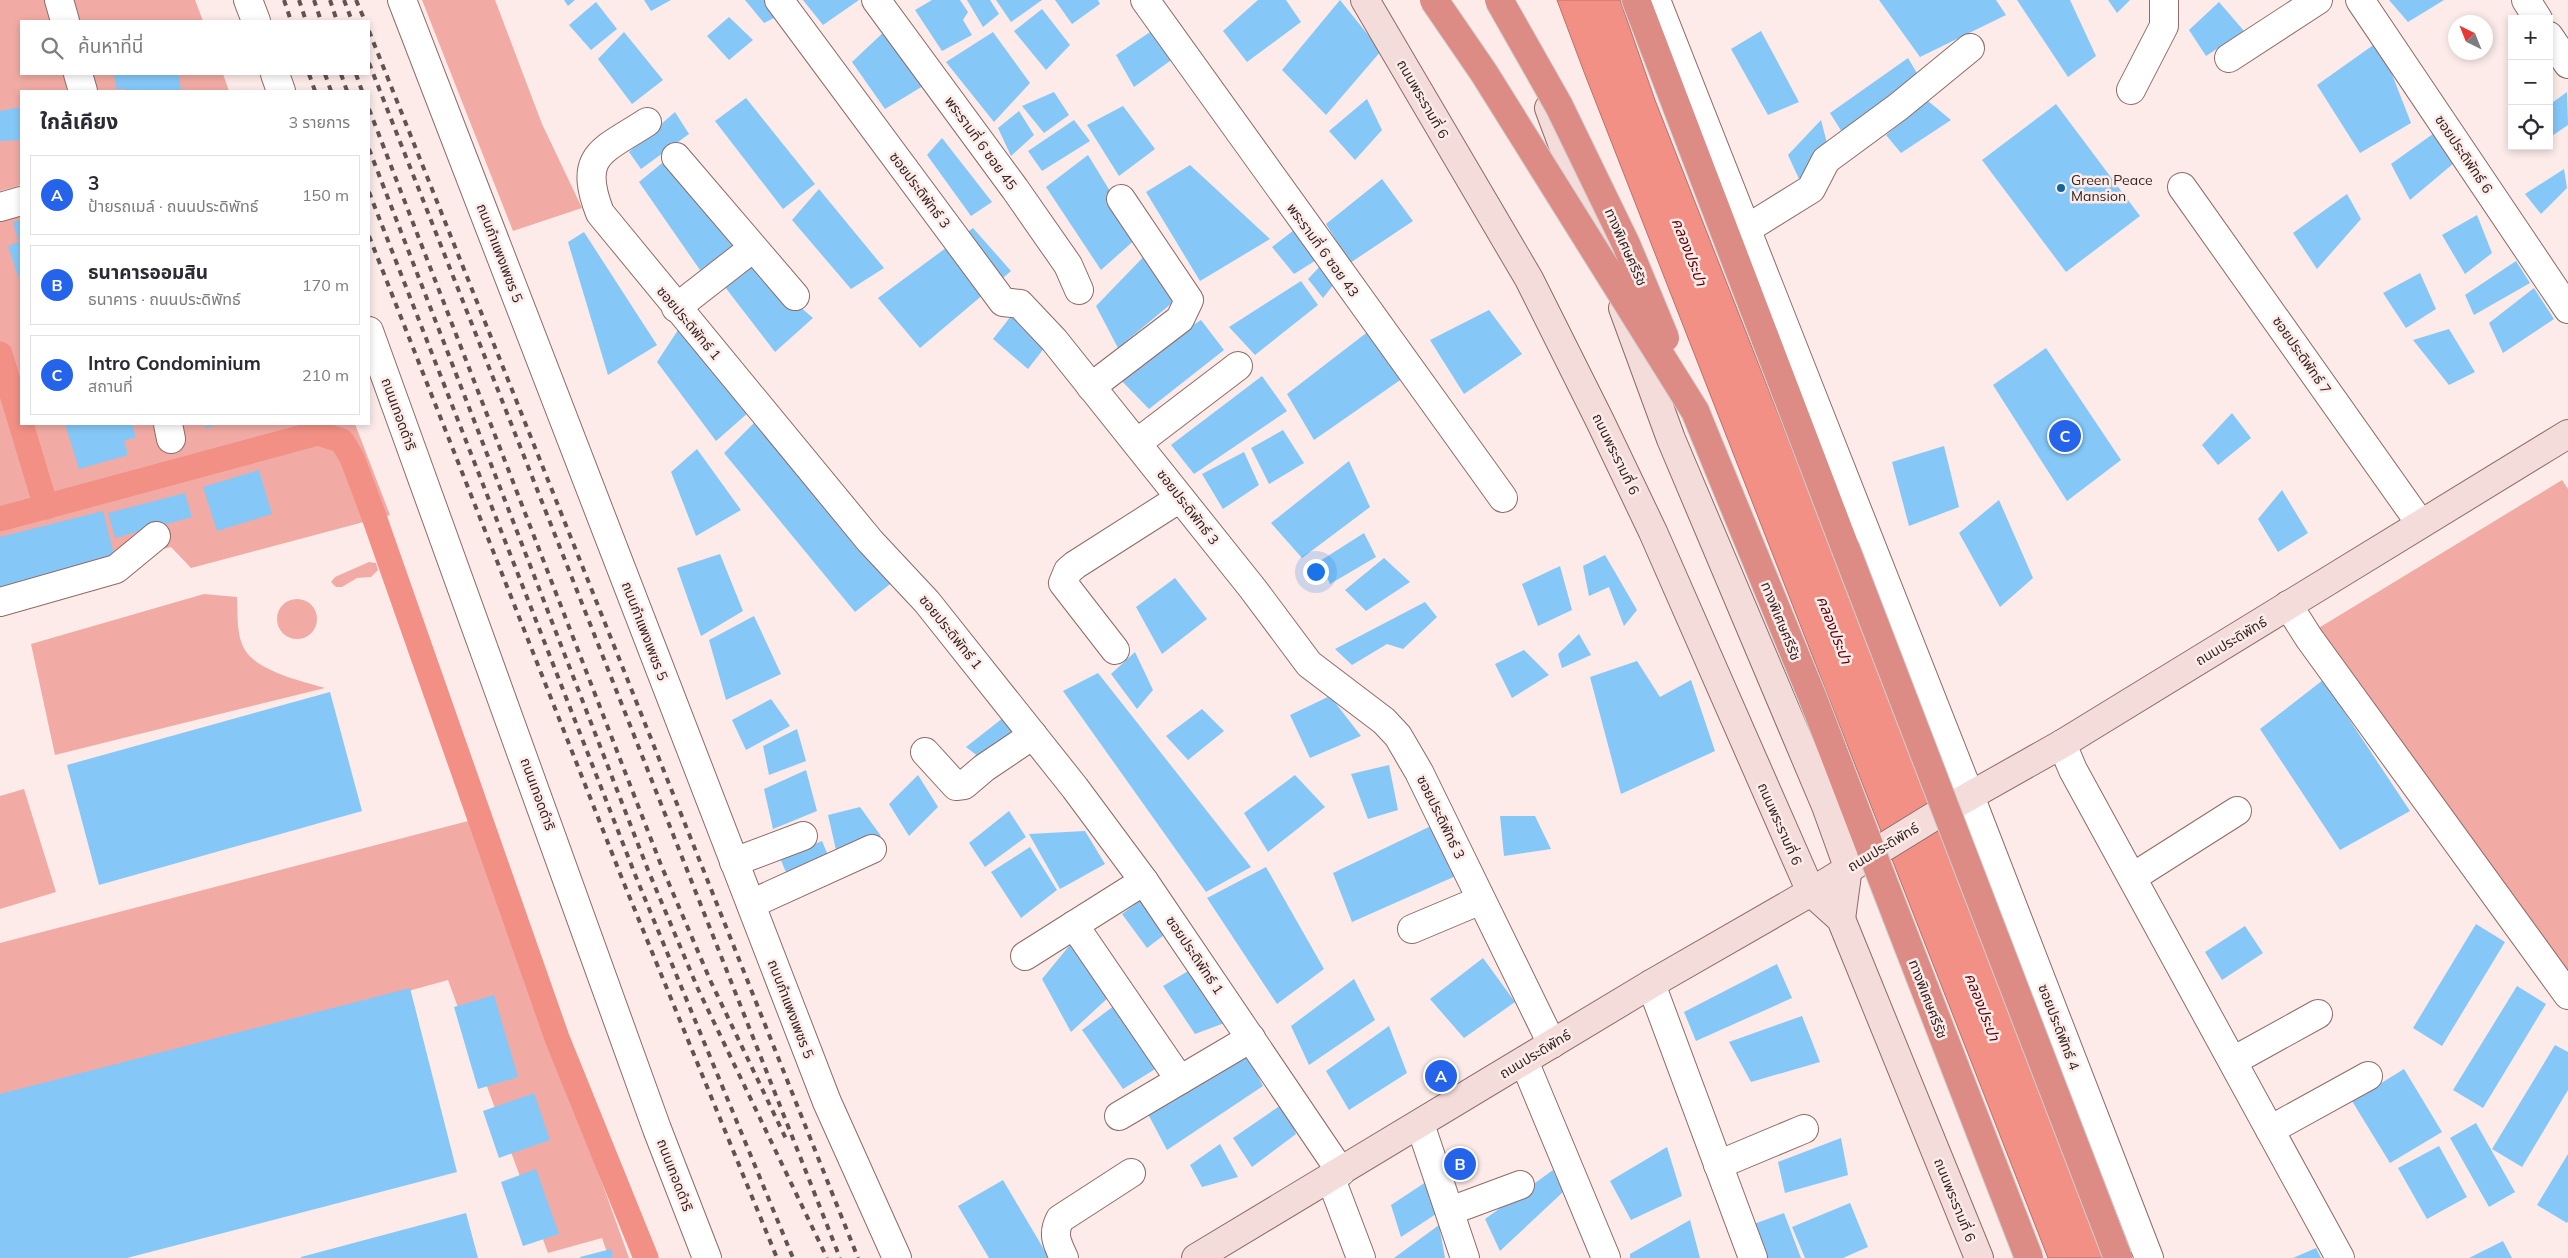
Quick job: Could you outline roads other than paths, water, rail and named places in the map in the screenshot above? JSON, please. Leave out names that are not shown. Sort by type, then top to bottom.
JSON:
[{"type":"highway","points":[[1434,0],[1484,73],[1695,411]]},
{"type":"highway","name":"ทางพิเศษศรีรัช","points":[[1499,0],[1559,106],[1626,244],[1812,696],[2029,1258]]},
{"type":"highway","points":[[1636,0],[2118,1258]]},
{"type":"main road","name":"ถนนพระรามที่ 6","points":[[1365,0],[1529,279],[1600,421],[1653,532],[1811,892],[1841,919],[1979,1258]]},
{"type":"main road","name":"ถนนพระรามที่ 6","points":[[1507,0],[1671,438],[1826,806],[1848,867],[1841,919]]},
{"type":"main road","name":"ถนนประดิพัทธ์","points":[[1201,1257],[1652,984],[1811,892],[1848,867],[2062,744],[2568,434]]},
{"type":"street","points":[[59,0],[65,20]]},
{"type":"street","points":[[248,0],[256,20]]},
{"type":"street","name":"ถนนกำแพงเพชร 5","points":[[402,0],[827,1102],[897,1258]]},
{"type":"street","name":"ซอยประดิพัทธ์ 3","points":[[779,0],[1003,302],[1020,304],[1054,340],[1137,443],[1309,664],[1384,721],[1398,736],[1419,772],[1552,1044]]},
{"type":"street","name":"พระรามที่ 6 ซอย 45","points":[[876,0],[1015,189],[1068,265],[1078,290]]},
{"type":"street","name":"พระรามที่ 6 ซอย 43","points":[[1145,0],[1503,498]]},
{"type":"street","name":"ซอยประดิพัทธ์ 4","points":[[1656,0],[1745,230],[1970,796],[2148,1258]]},
{"type":"street","points":[[2131,90],[2164,26],[2164,0]]},
{"type":"street","points":[[2229,58],[2318,0]]},
{"type":"street","name":"ซอยประดิพัทธ์ 6","points":[[2360,0],[2568,309]]},
{"type":"street","points":[[2526,0],[2535,15]]},
{"type":"street","points":[[2553,42],[2568,64]]},
{"type":"street","points":[[1745,230],[1811,189],[1826,160],[1898,107],[1970,48]]},
{"type":"street","points":[[78,75],[82,90]]},
{"type":"street","points":[[275,75],[281,90]]},
{"type":"street","name":"ซอยประดิพัทธ์ 1","points":[[647,122],[598,155],[590,174],[592,193],[600,214],[870,541],[927,602],[1033,735],[1144,881],[1251,1038],[1336,1176],[1361,1258]]},
{"type":"street","points":[[676,157],[795,296]]},
{"type":"street","name":"ซอยประดิพัทธ์ 7","points":[[2182,187],[2420,523]]},
{"type":"street","points":[[1092,387],[1180,319],[1189,300],[1121,200]]},
{"type":"street","points":[[0,207],[20,201]]},
{"type":"street","points":[[676,308],[753,248]]},
{"type":"street","name":"ถนนเทอดดำริ","points":[[370,334],[657,1129],[707,1258]]},
{"type":"street","points":[[1137,443],[1238,366]]},
{"type":"street","points":[[1115,650],[1063,583],[1064,577],[1075,566],[1180,498]]},
{"type":"street","points":[[0,602],[116,568],[156,536]]},
{"type":"street","points":[[2288,605],[2309,638],[2568,995]]},
{"type":"street","points":[[925,752],[956,786],[964,785],[984,768],[1033,735]]},
{"type":"street","points":[[2062,744],[2074,770],[2340,1258]]},
{"type":"street","points":[[2133,877],[2237,811]]},
{"type":"street","points":[[734,862],[803,836]]},
{"type":"street","points":[[751,904],[872,849]]},
{"type":"street","points":[[1025,956],[1144,881]]},
{"type":"street","points":[[1412,929],[1481,900]]},
{"type":"street","points":[[1074,925],[1180,1080]]},
{"type":"street","points":[[1652,984],[1753,1258]]},
{"type":"street","points":[[2233,1061],[2318,1014]]},
{"type":"street","points":[[1119,1116],[1251,1038]]},
{"type":"street","points":[[1524,1061],[1606,1258]]},
{"type":"street","points":[[2270,1130],[2368,1076]]},
{"type":"street","points":[[1420,1124],[1466,1258]]},
{"type":"street","points":[[1718,1165],[1804,1129]]},
{"type":"street","points":[[1064,1258],[1056,1241],[1055,1229],[1060,1219],[1131,1173]]},
{"type":"street","points":[[1450,1211],[1520,1185]]},
{"type":"water","name":"คลองประปา","points":[[1557,0],[1620,0],[1655,100],[2109,1258],[2048,1258]]},
{"type":"waterway","points":[[0,354],[20,421]]},
{"type":"waterway","points":[[21,425],[46,507]]},
{"type":"waterway","points":[[0,519],[318,433],[342,441],[352,458],[372,511],[557,1038],[646,1258]]},
{"type":"railway","points":[[284,0],[291,20]]},
{"type":"railway","points":[[299,0],[306,20]]},
{"type":"railway","points":[[314,0],[321,20]]},
{"type":"railway","points":[[330,0],[337,20]]},
{"type":"railway","points":[[344,0],[352,20]]},
{"type":"railway","points":[[356,0],[365,20]]},
{"type":"railway","points":[[370,34],[858,1258]]},
{"type":"railway","points":[[370,66],[840,1258]]},
{"type":"railway","points":[[309,75],[315,90]]},
{"type":"railway","points":[[325,75],[331,90]]},
{"type":"railway","points":[[341,75],[347,90]]},
{"type":"railway","points":[[356,75],[362,90]]},
{"type":"railway","points":[[370,112],[661,865],[711,982],[787,1141]]},
{"type":"railway","points":[[370,152],[648,870],[698,989],[827,1258]]},
{"type":"railway","points":[[370,195],[636,877],[793,1258]]},
{"type":"railway","points":[[370,239],[623,881],[777,1258]]},
{"type":"place","name":"Green Peace Mansion","points":[[2061,188]]},
{"type":"place","name":"Intro Condominium","points":[[2065,436]]},
{"type":"place","name":"3","points":[[1441,1076]]},
{"type":"place","name":"ธนาคารออมสิน","points":[[1460,1164]]}]
